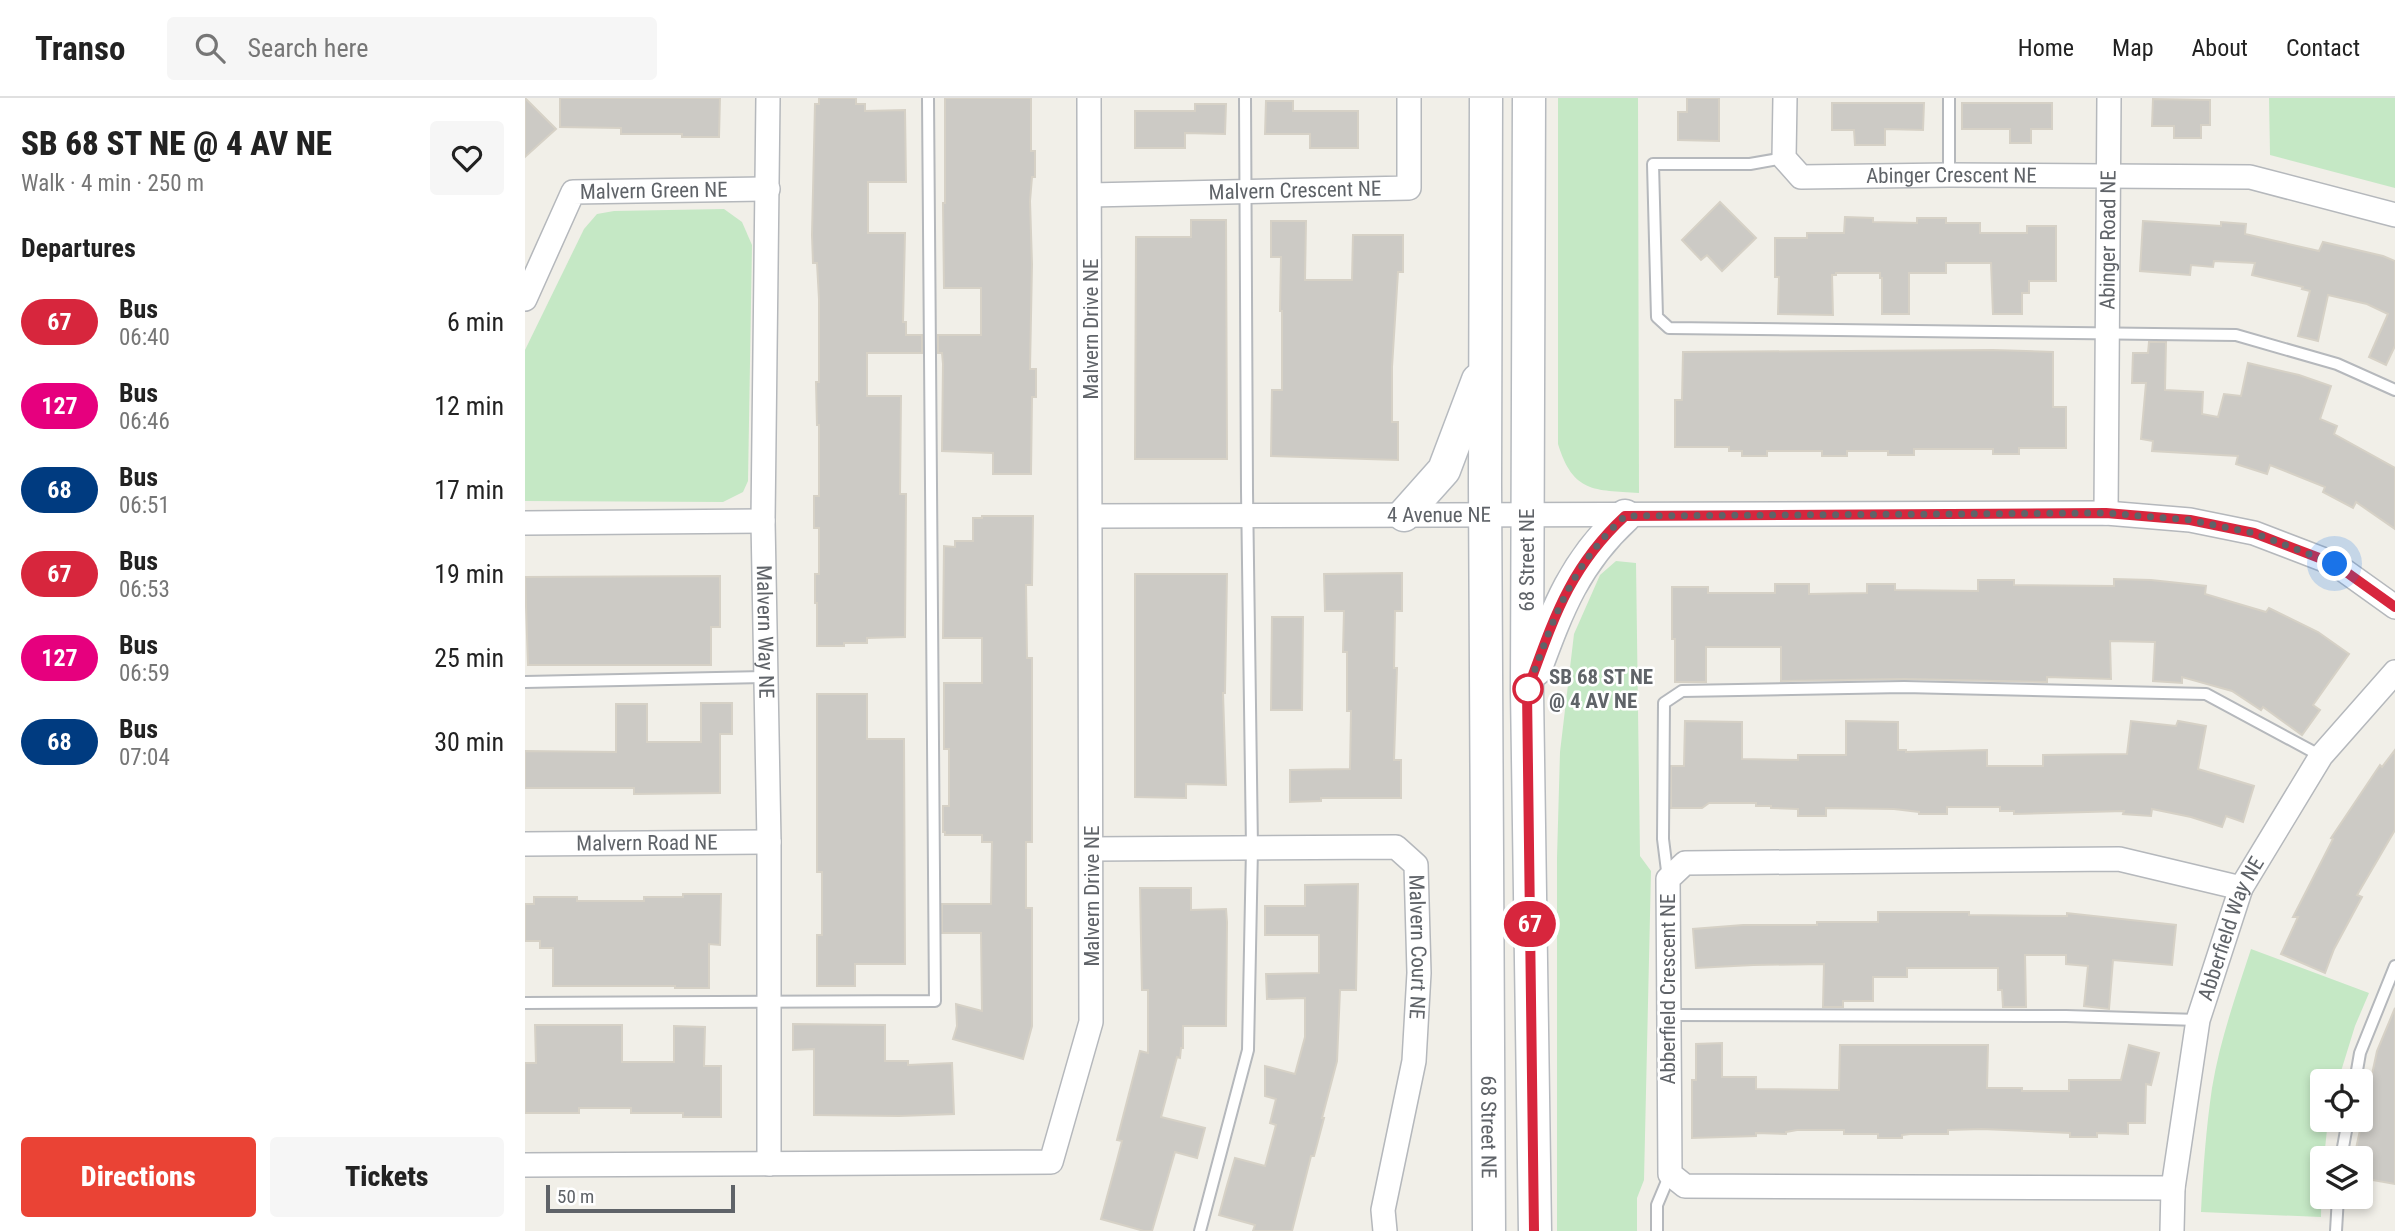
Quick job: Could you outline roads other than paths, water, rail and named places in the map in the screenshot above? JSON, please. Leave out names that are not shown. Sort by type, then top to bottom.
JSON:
[{"type":"main road","name":"68 Street NE","points":[[1486,98],[1489,1231]]},
{"type":"main road","name":"68 Street NE","points":[[1529,98],[1527,691],[1535,1231]]},
{"type":"main road","points":[[1404,515],[1444,470],[1485,359]]},
{"type":"main road","points":[[1527,691],[1558,607],[1584,560],[1608,531],[1625,516]]},
{"type":"street","name":"Malvern Way NE","points":[[768,98],[763,521],[769,842],[769,1164]]},
{"type":"street","name":"Malvern Drive NE","points":[[525,1165],[1051,1162],[1091,1022],[1089,98]]},
{"type":"street","name":"Malvern Crescent NE","points":[[1090,195],[1409,188],[1409,98]]},
{"type":"street","points":[[1784,98],[1784,158]]},
{"type":"street","points":[[2109,98],[2109,176]]},
{"type":"street","name":"Abinger Crescent NE","points":[[1784,158],[1801,177],[2109,176]]},
{"type":"street","name":"Abinger Road NE","points":[[2106,513],[2109,176],[2250,177],[2395,215]]},
{"type":"street","name":"Malvern Green NE","points":[[525,299],[573,192],[768,189]]},
{"type":"street","name":"4 Avenue NE","points":[[1091,516],[2106,513],[2190,520],[2254,533],[2335,564],[2395,607]]},
{"type":"street","points":[[525,523],[763,521]]},
{"type":"street","name":"Abberfield Way NE","points":[[2172,1231],[2173,1188],[2198,1020],[2241,888],[2321,756],[2395,672]]},
{"type":"street","name":"Malvern Road NE","points":[[525,844],[769,842]]},
{"type":"street","name":"Malvern Court NE","points":[[1092,849],[1396,848],[1416,865],[1419,974],[1414,1060],[1383,1210],[1385,1231]]},
{"type":"street","name":"Abberfield Crescent NE","points":[[1670,1174],[1668,879],[1685,863],[2119,859],[2241,888]]},
{"type":"street","points":[[1670,1174],[1685,1186],[2173,1188]]},
{"type":"lane","points":[[525,1003],[935,1001],[929,98]]},
{"type":"lane","points":[[1200,1231],[1248,1051],[1252,848],[1245,98]]},
{"type":"lane","points":[[1949,98],[1949,175]]},
{"type":"lane","points":[[1784,158],[1750,164],[1653,164],[1657,317],[1669,328],[2236,335],[2337,364],[2395,390]]},
{"type":"lane","points":[[525,682],[767,677]]},
{"type":"lane","points":[[1668,879],[1663,839],[1664,703],[1682,691],[1905,687],[2206,694],[2321,756]]},
{"type":"lane","points":[[2357,1069],[2360,1054],[2395,966]]},
{"type":"lane","points":[[1669,1015],[2066,1016],[2198,1020]]},
{"type":"lane","points":[[1657,1231],[1657,1205],[1670,1174]]},
{"type":"lane","points":[[2336,1231],[2337,1209]]},
{"type":"place","name":"SB 68 ST NE @ 4 AV NE","points":[[1528,689]]}]
